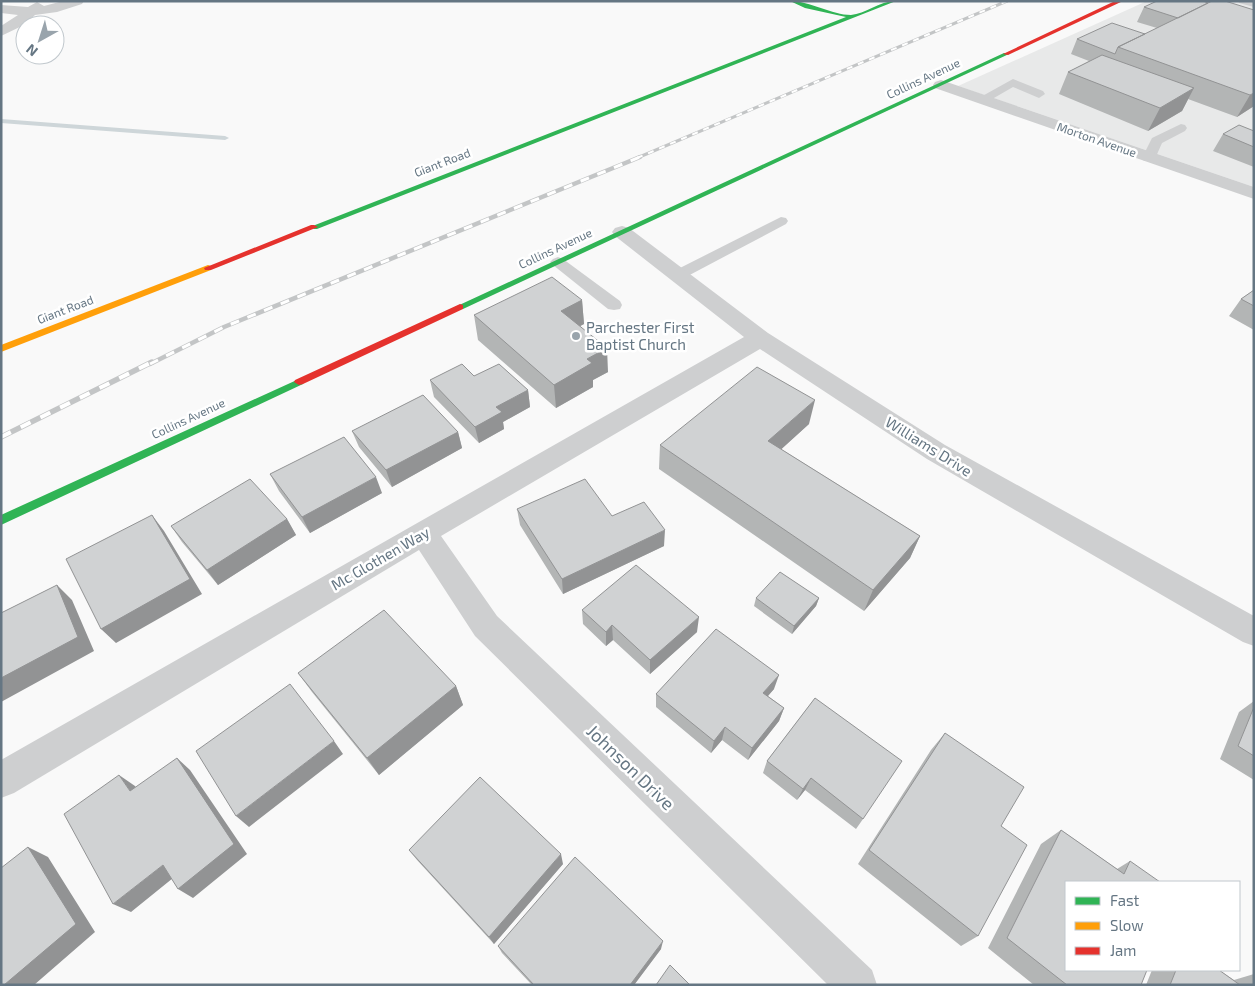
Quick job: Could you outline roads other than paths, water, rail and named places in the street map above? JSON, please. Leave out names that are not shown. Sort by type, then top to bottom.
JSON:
[{"type":"street","points":[[1,32],[31,13],[42,1]]},
{"type":"street","points":[[1,9],[31,13],[57,8],[77,1]]},
{"type":"street","points":[[793,1],[806,7],[853,17]]},
{"type":"street","points":[[836,1],[853,17]]},
{"type":"street","name":"Giant Road","points":[[1,349],[893,1]]},
{"type":"street","name":"Collins Avenue","points":[[1,520],[1120,1]]},
{"type":"street","name":"Morton Avenue","points":[[941,85],[1254,193]]},
{"type":"street","name":"Williams Drive","points":[[622,232],[760,338],[936,452],[1254,632]]},
{"type":"street","name":"Mc Glothen Way","points":[[1,780],[423,532],[760,338]]},
{"type":"street","name":"Johnson Drive","points":[[423,532],[486,626],[857,985]]},
{"type":"lane","points":[[1242,1],[1254,4]]},
{"type":"lane","points":[[983,99],[1013,83],[1039,94]]},
{"type":"lane","points":[[1150,158],[1157,141],[1181,128]]},
{"type":"lane","points":[[678,275],[781,222]]},
{"type":"lane","points":[[558,262],[614,305]]},
{"type":"waterway","points":[[1,121],[225,138]]},
{"type":"railway","points":[[637,158],[1007,1]]},
{"type":"railway","points":[[150,364],[224,327],[640,157]]},
{"type":"railway","points":[[1,437],[152,362]]},
{"type":"place","name":"Parchester First Baptist Church","points":[[576,336]]}]
